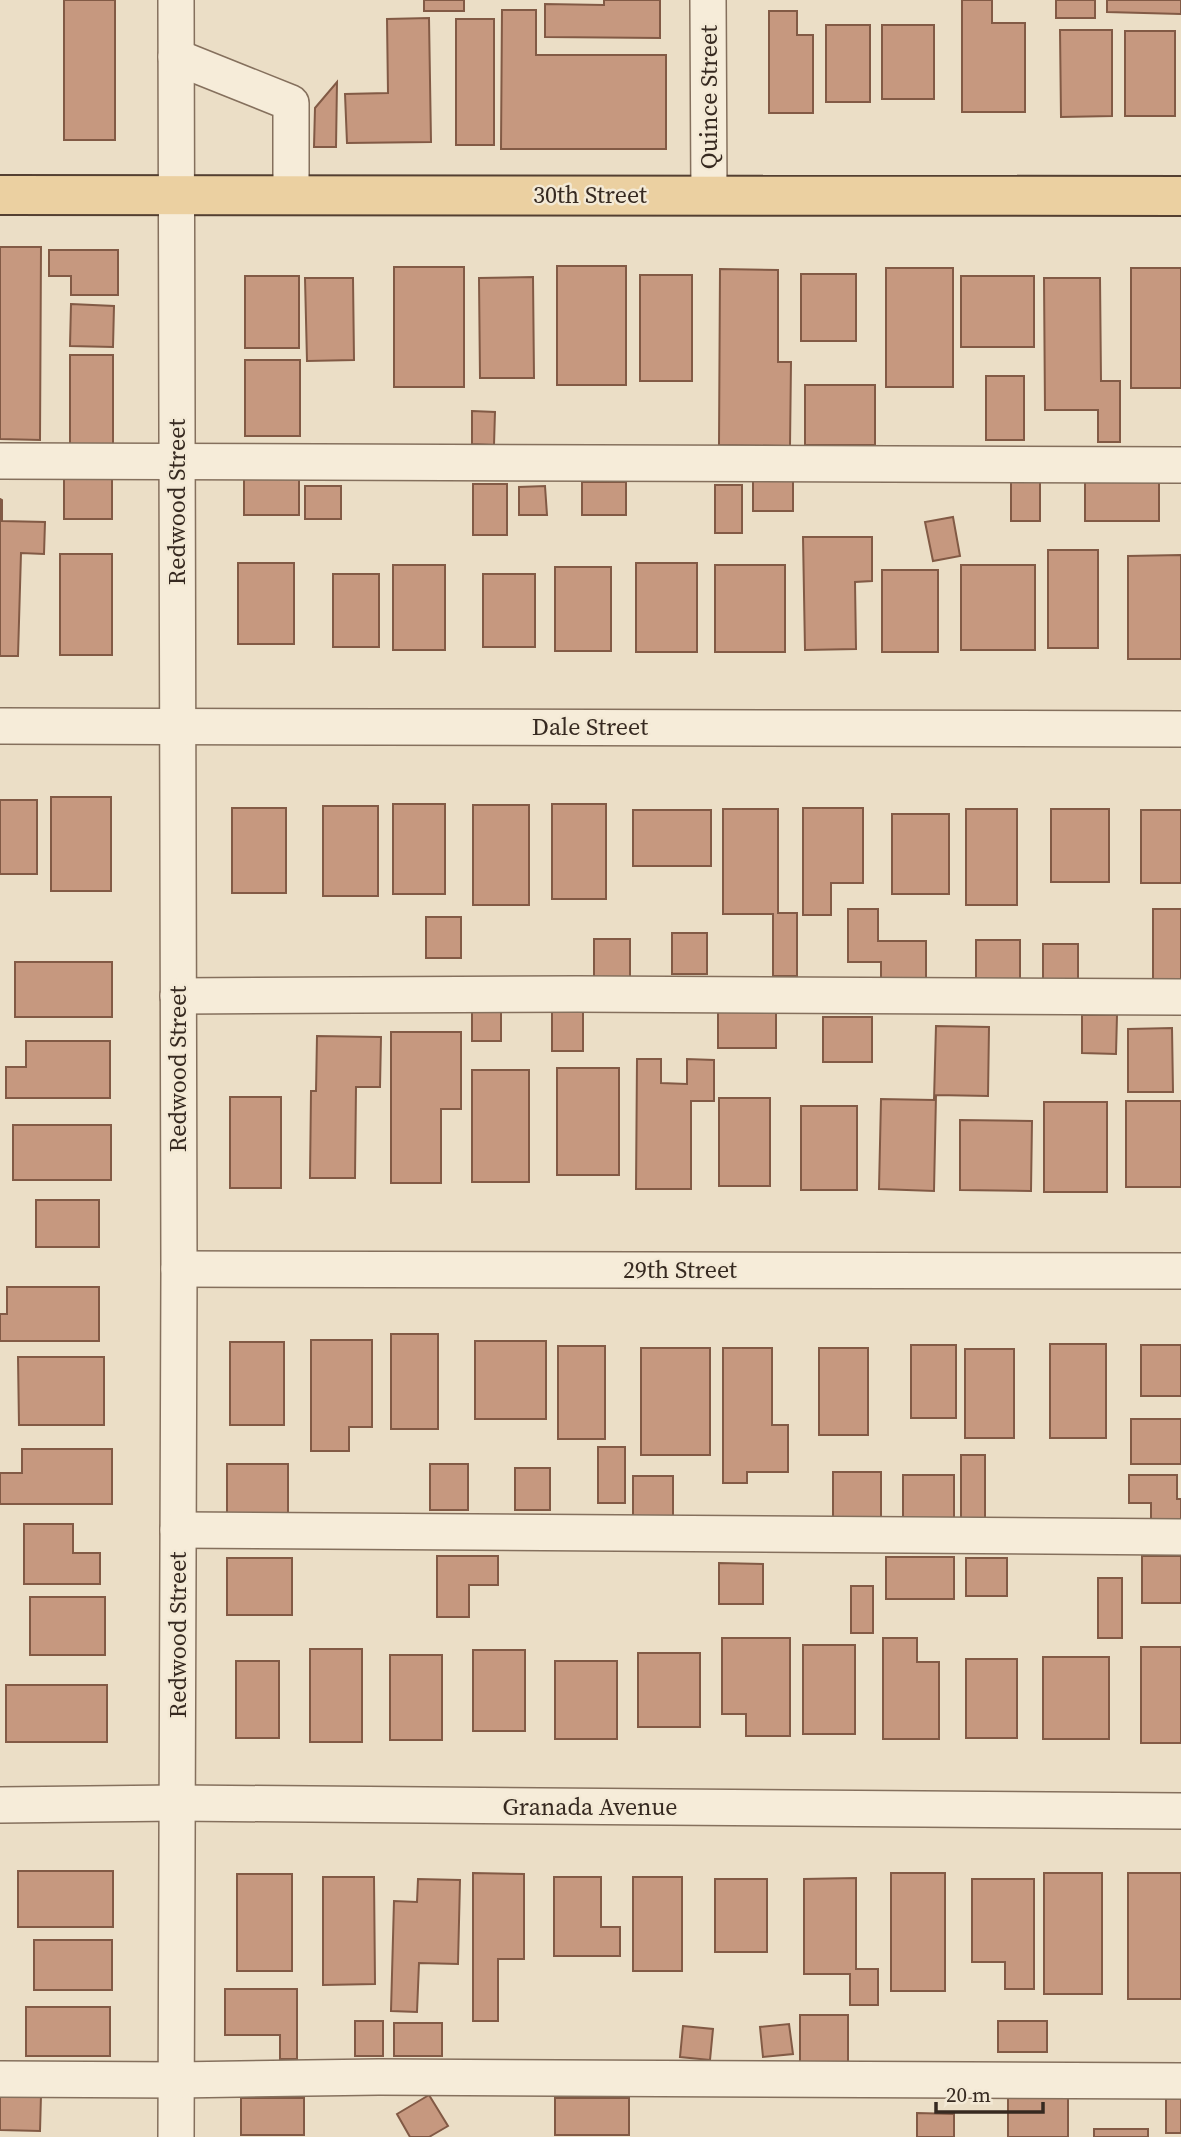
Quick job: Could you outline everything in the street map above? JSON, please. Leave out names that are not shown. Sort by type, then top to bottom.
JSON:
[{"type":"main road","name":"30th Street","points":[[0,195],[1181,196]]},
{"type":"street","name":"Redwood Street","points":[[176,0],[179,1269],[176,2137]]},
{"type":"street","name":"Quince Street","points":[[708,0],[709,195]]},
{"type":"street","points":[[176,57],[290,103],[290,196]]},
{"type":"street","points":[[0,461],[1181,465]]},
{"type":"street","name":"Dale Street","points":[[0,726],[1181,729]]},
{"type":"street","points":[[178,996],[591,994],[1181,997]]},
{"type":"street","name":"29th Street","points":[[179,1269],[1181,1271]]},
{"type":"street","points":[[178,1530],[1181,1537]]},
{"type":"street","name":"Granada Avenue","points":[[0,1805],[177,1803],[1181,1811]]},
{"type":"street","points":[[0,2079],[379,2077],[1181,2081]]},
{"type":"building","points":[[64,0],[115,0],[115,140],[64,140]]},
{"type":"building","points":[[424,0],[464,0],[464,11],[424,11]]},
{"type":"building","points":[[604,0],[660,0],[660,38],[545,37],[545,4],[604,5]]},
{"type":"building","points":[[962,0],[992,0],[992,23],[1025,23],[1025,112],[962,112]]},
{"type":"building","points":[[1056,0],[1095,0],[1095,18],[1056,18]]},
{"type":"building","points":[[1107,0],[1181,0],[1181,14],[1107,12]]},
{"type":"building","points":[[502,10],[536,10],[536,55],[666,55],[666,149],[501,149]]},
{"type":"building","points":[[769,11],[797,11],[797,35],[813,35],[813,113],[769,113]]},
{"type":"building","points":[[429,18],[431,142],[347,143],[345,94],[388,93],[387,19]]},
{"type":"building","points":[[456,19],[494,19],[494,145],[456,145]]},
{"type":"building","points":[[826,25],[870,25],[870,102],[826,102]]},
{"type":"building","points":[[882,25],[934,25],[934,99],[882,99]]},
{"type":"building","points":[[1060,30],[1112,30],[1112,116],[1061,117]]},
{"type":"building","points":[[1125,31],[1175,31],[1175,116],[1125,116]]},
{"type":"building","points":[[337,82],[336,147],[314,147],[315,108]]},
{"type":"building","points":[[0,247],[41,247],[40,440],[0,439]]},
{"type":"building","points":[[49,250],[118,250],[118,295],[71,295],[71,276],[49,276]]},
{"type":"building","points":[[557,266],[626,266],[626,385],[557,385]]},
{"type":"building","points":[[394,267],[464,267],[464,387],[394,387]]},
{"type":"building","points":[[886,268],[953,268],[953,387],[886,387]]},
{"type":"building","points":[[1131,268],[1181,268],[1181,388],[1131,388]]},
{"type":"building","points":[[720,269],[778,270],[778,362],[791,362],[790,446],[719,445]]},
{"type":"building","points":[[801,274],[856,274],[856,341],[801,341]]},
{"type":"building","points":[[640,275],[692,275],[692,381],[640,381]]},
{"type":"building","points":[[245,276],[299,276],[299,348],[245,348]]},
{"type":"building","points":[[961,276],[1034,276],[1034,347],[961,347]]},
{"type":"building","points":[[533,277],[534,378],[480,378],[479,278]]},
{"type":"building","points":[[305,278],[353,278],[354,360],[307,361]]},
{"type":"building","points":[[1044,278],[1100,278],[1101,381],[1120,381],[1120,442],[1098,442],[1098,410],[1045,410]]},
{"type":"building","points":[[71,304],[114,306],[113,347],[70,346]]},
{"type":"building","points":[[70,355],[113,355],[113,446],[70,446]]},
{"type":"building","points":[[245,360],[300,360],[300,436],[245,436]]},
{"type":"building","points":[[986,376],[1024,376],[1024,440],[986,440]]},
{"type":"building","points":[[805,385],[875,385],[875,445],[805,445]]},
{"type":"building","points":[[472,411],[495,412],[494,445],[472,444]]},
{"type":"building","points":[[244,473],[299,473],[299,515],[244,515]]},
{"type":"building","points":[[64,476],[112,476],[112,519],[64,519]]},
{"type":"building","points":[[753,477],[793,477],[793,511],[753,511]]},
{"type":"building","points":[[1085,481],[1159,481],[1159,521],[1085,521]]},
{"type":"building","points":[[582,482],[626,482],[626,515],[582,515]]},
{"type":"building","points":[[1011,482],[1040,482],[1040,521],[1011,521]]},
{"type":"building","points":[[473,484],[507,484],[507,535],[473,535]]},
{"type":"building","points":[[715,485],[742,485],[742,533],[715,533]]},
{"type":"building","points":[[305,486],[341,486],[341,519],[305,519]]},
{"type":"building","points":[[545,486],[547,515],[519,515],[519,487]]},
{"type":"building","points":[[0,499],[2,521],[45,522],[44,554],[21,553],[18,656],[0,656]]},
{"type":"building","points":[[953,517],[960,556],[933,561],[925,522]]},
{"type":"building","points":[[803,537],[872,537],[872,581],[855,582],[856,649],[805,650]]},
{"type":"building","points":[[1048,550],[1098,550],[1098,648],[1048,648]]},
{"type":"building","points":[[60,554],[112,554],[112,655],[60,655]]},
{"type":"building","points":[[1181,555],[1181,659],[1128,659],[1128,556]]},
{"type":"building","points":[[238,563],[294,563],[294,644],[238,644]]},
{"type":"building","points":[[636,563],[697,563],[697,652],[636,652]]},
{"type":"building","points":[[393,565],[445,565],[445,650],[393,650]]},
{"type":"building","points":[[715,565],[785,565],[785,652],[715,652]]},
{"type":"building","points":[[961,565],[1035,565],[1035,650],[961,650]]},
{"type":"building","points":[[555,567],[611,567],[611,651],[555,651]]},
{"type":"building","points":[[882,570],[938,570],[938,652],[882,652]]},
{"type":"building","points":[[333,574],[379,574],[379,647],[333,647]]},
{"type":"building","points":[[483,574],[535,574],[535,647],[483,647]]},
{"type":"building","points":[[51,797],[111,797],[111,891],[51,891]]},
{"type":"building","points":[[0,800],[37,800],[37,874],[0,874]]},
{"type":"building","points":[[393,804],[445,804],[445,894],[393,894]]},
{"type":"building","points":[[552,804],[606,804],[606,899],[552,899]]},
{"type":"building","points":[[473,805],[529,805],[529,905],[473,905]]},
{"type":"building","points":[[323,806],[378,806],[378,896],[323,896]]},
{"type":"building","points":[[232,808],[286,808],[286,893],[232,893]]},
{"type":"building","points":[[803,808],[863,808],[863,883],[831,883],[831,915],[803,915]]},
{"type":"building","points":[[723,809],[778,809],[778,913],[797,913],[797,976],[773,976],[773,914],[723,914]]},
{"type":"building","points":[[966,809],[1017,809],[1017,905],[966,905]]},
{"type":"building","points":[[1051,809],[1109,809],[1109,882],[1051,882]]},
{"type":"building","points":[[633,810],[711,810],[711,866],[633,866]]},
{"type":"building","points":[[1141,810],[1181,810],[1181,883],[1141,883]]},
{"type":"building","points":[[892,814],[949,814],[949,894],[892,894]]},
{"type":"building","points":[[848,909],[878,909],[878,941],[926,941],[926,984],[881,984],[881,962],[848,962]]},
{"type":"building","points":[[1153,909],[1181,909],[1181,981],[1153,981]]},
{"type":"building","points":[[426,917],[461,917],[461,958],[426,958]]},
{"type":"building","points":[[672,933],[707,933],[707,974],[672,974]]},
{"type":"building","points":[[594,939],[630,939],[630,980],[594,980]]},
{"type":"building","points":[[976,940],[1020,940],[1020,982],[976,982]]},
{"type":"building","points":[[1043,944],[1078,944],[1078,985],[1043,985]]},
{"type":"building","points":[[15,962],[112,962],[112,1017],[15,1017]]},
{"type":"building","points":[[552,1008],[583,1008],[583,1051],[552,1051]]},
{"type":"building","points":[[718,1009],[776,1009],[776,1048],[718,1048]]},
{"type":"building","points":[[472,1010],[501,1010],[501,1041],[472,1041]]},
{"type":"building","points":[[1082,1015],[1117,1015],[1116,1054],[1082,1053]]},
{"type":"building","points":[[823,1017],[872,1017],[872,1062],[823,1062]]},
{"type":"building","points":[[936,1026],[989,1027],[988,1096],[936,1095],[934,1191],[879,1189],[881,1099],[934,1100]]},
{"type":"building","points":[[1172,1028],[1173,1092],[1128,1092],[1128,1029]]},
{"type":"building","points":[[391,1032],[461,1032],[461,1109],[441,1109],[441,1183],[391,1183]]},
{"type":"building","points":[[317,1036],[381,1037],[380,1087],[356,1087],[355,1178],[310,1178],[311,1091],[316,1091]]},
{"type":"building","points":[[26,1041],[110,1041],[110,1098],[6,1098],[6,1067],[26,1067]]},
{"type":"building","points":[[637,1059],[661,1059],[661,1083],[687,1084],[687,1059],[714,1060],[714,1101],[691,1101],[691,1189],[636,1189]]},
{"type":"building","points":[[557,1068],[619,1068],[619,1175],[557,1175]]},
{"type":"building","points":[[472,1070],[529,1070],[529,1182],[472,1182]]},
{"type":"building","points":[[230,1097],[281,1097],[281,1188],[230,1188]]},
{"type":"building","points":[[719,1098],[770,1098],[770,1186],[719,1186]]},
{"type":"building","points":[[1126,1101],[1181,1101],[1181,1187],[1126,1187]]},
{"type":"building","points":[[1044,1102],[1107,1102],[1107,1192],[1044,1192]]},
{"type":"building","points":[[801,1106],[857,1106],[857,1190],[801,1190]]},
{"type":"building","points":[[960,1120],[1032,1121],[1031,1191],[960,1190]]},
{"type":"building","points":[[13,1125],[111,1125],[111,1180],[13,1180]]},
{"type":"building","points":[[36,1200],[99,1200],[99,1247],[36,1247]]},
{"type":"building","points":[[7,1287],[99,1287],[99,1341],[0,1341],[0,1314],[7,1314]]},
{"type":"building","points":[[391,1334],[438,1334],[438,1429],[391,1429]]},
{"type":"building","points":[[311,1340],[372,1340],[372,1427],[349,1427],[349,1451],[311,1451]]},
{"type":"building","points":[[475,1341],[546,1341],[546,1419],[475,1419]]},
{"type":"building","points":[[230,1342],[284,1342],[284,1425],[230,1425]]},
{"type":"building","points":[[1050,1344],[1106,1344],[1106,1438],[1050,1438]]},
{"type":"building","points":[[911,1345],[956,1345],[956,1418],[911,1418]]},
{"type":"building","points":[[1141,1345],[1181,1345],[1181,1396],[1141,1396]]},
{"type":"building","points":[[558,1346],[605,1346],[605,1439],[558,1439]]},
{"type":"building","points":[[641,1348],[710,1348],[710,1455],[641,1455]]},
{"type":"building","points":[[723,1348],[772,1348],[772,1425],[788,1425],[788,1472],[747,1472],[747,1483],[723,1483]]},
{"type":"building","points":[[819,1348],[868,1348],[868,1435],[819,1435]]},
{"type":"building","points":[[965,1349],[1014,1349],[1014,1438],[965,1438]]},
{"type":"building","points":[[18,1357],[104,1357],[104,1425],[19,1425]]},
{"type":"building","points":[[1131,1419],[1181,1419],[1181,1464],[1131,1464]]},
{"type":"building","points":[[598,1447],[625,1447],[625,1503],[598,1503]]},
{"type":"building","points":[[22,1449],[112,1449],[112,1504],[0,1504],[0,1473],[22,1473]]},
{"type":"building","points":[[961,1455],[985,1455],[985,1520],[961,1520]]},
{"type":"building","points":[[227,1464],[288,1464],[288,1524],[227,1524]]},
{"type":"building","points":[[430,1464],[468,1464],[468,1510],[430,1510]]},
{"type":"building","points":[[515,1468],[550,1468],[550,1510],[515,1510]]},
{"type":"building","points":[[833,1472],[881,1472],[881,1518],[833,1518]]},
{"type":"building","points":[[903,1475],[954,1475],[954,1520],[903,1520]]},
{"type":"building","points":[[1129,1475],[1177,1475],[1177,1499],[1181,1499],[1181,1528],[1151,1528],[1151,1503],[1129,1503]]},
{"type":"building","points":[[633,1476],[673,1476],[673,1520],[633,1520]]},
{"type":"building","points":[[24,1524],[73,1524],[73,1553],[100,1553],[100,1584],[24,1584]]},
{"type":"building","points":[[437,1556],[498,1556],[498,1585],[469,1585],[469,1617],[437,1617]]},
{"type":"building","points":[[1142,1556],[1181,1556],[1181,1603],[1142,1603]]},
{"type":"building","points":[[886,1557],[954,1557],[954,1599],[886,1599]]},
{"type":"building","points":[[227,1558],[292,1558],[292,1615],[227,1615]]},
{"type":"building","points":[[966,1558],[1007,1558],[1007,1596],[966,1596]]},
{"type":"building","points":[[719,1563],[763,1564],[763,1604],[719,1604]]},
{"type":"building","points":[[1098,1578],[1122,1578],[1122,1638],[1098,1638]]},
{"type":"building","points":[[851,1586],[873,1586],[873,1633],[851,1633]]},
{"type":"building","points":[[30,1597],[105,1597],[105,1655],[30,1655]]},
{"type":"building","points":[[722,1638],[790,1638],[790,1736],[746,1736],[746,1714],[722,1714]]},
{"type":"building","points":[[883,1638],[917,1638],[917,1662],[939,1662],[939,1739],[883,1739]]},
{"type":"building","points":[[803,1645],[855,1645],[855,1734],[803,1734]]},
{"type":"building","points":[[1141,1647],[1181,1647],[1181,1743],[1141,1743]]},
{"type":"building","points":[[310,1649],[362,1649],[362,1742],[310,1742]]},
{"type":"building","points":[[473,1650],[525,1650],[525,1731],[473,1731]]},
{"type":"building","points":[[638,1653],[700,1653],[700,1727],[638,1727]]},
{"type":"building","points":[[390,1655],[442,1655],[442,1740],[390,1740]]},
{"type":"building","points":[[1043,1657],[1109,1657],[1109,1739],[1043,1739]]},
{"type":"building","points":[[966,1659],[1017,1659],[1017,1738],[966,1738]]},
{"type":"building","points":[[236,1661],[279,1661],[279,1738],[236,1738]]},
{"type":"building","points":[[555,1661],[617,1661],[617,1739],[555,1739]]},
{"type":"building","points":[[6,1685],[107,1685],[107,1742],[6,1742]]},
{"type":"building","points":[[18,1871],[113,1871],[113,1927],[18,1927]]},
{"type":"building","points":[[473,1873],[524,1874],[524,1959],[498,1959],[498,2021],[473,2021]]},
{"type":"building","points":[[891,1873],[945,1873],[945,1991],[891,1991]]},
{"type":"building","points":[[1044,1873],[1102,1873],[1102,1994],[1044,1994]]},
{"type":"building","points":[[1128,1873],[1181,1873],[1181,1999],[1128,1999]]},
{"type":"building","points":[[237,1874],[292,1874],[292,1971],[237,1971]]},
{"type":"building","points":[[323,1877],[374,1877],[375,1984],[323,1985]]},
{"type":"building","points":[[554,1877],[601,1877],[601,1927],[620,1927],[620,1956],[554,1956]]},
{"type":"building","points":[[633,1877],[682,1877],[682,1971],[633,1971]]},
{"type":"building","points":[[856,1878],[856,1969],[878,1969],[878,2005],[850,2005],[850,1974],[804,1974],[804,1879]]},
{"type":"building","points":[[418,1879],[460,1880],[458,1964],[419,1963],[417,2012],[391,2011],[394,1901],[417,1902]]},
{"type":"building","points":[[715,1879],[767,1879],[767,1952],[715,1952]]},
{"type":"building","points":[[972,1879],[1034,1879],[1034,1989],[1005,1989],[1005,1962],[972,1962]]},
{"type":"building","points":[[34,1940],[112,1940],[112,1990],[34,1990]]},
{"type":"building","points":[[225,1989],[297,1989],[297,2059],[280,2059],[280,2035],[225,2035]]},
{"type":"building","points":[[26,2007],[110,2007],[110,2056],[26,2056]]},
{"type":"building","points":[[800,2015],[848,2015],[848,2063],[800,2063]]},
{"type":"building","points":[[355,2021],[383,2021],[383,2056],[355,2056]]},
{"type":"building","points":[[998,2021],[1047,2021],[1047,2052],[998,2052]]},
{"type":"building","points":[[394,2023],[442,2023],[442,2056],[394,2056]]},
{"type":"building","points":[[789,2024],[793,2054],[763,2057],[760,2027]]},
{"type":"building","points":[[683,2026],[713,2029],[710,2060],[680,2057]]},
{"type":"building","points":[[0,2095],[41,2095],[40,2131],[0,2130]]},
{"type":"building","points":[[429,2095],[448,2126],[429,2137],[410,2137],[397,2114]]},
{"type":"building","points":[[1166,2096],[1181,2096],[1181,2133],[1166,2133]]},
{"type":"building","points":[[241,2098],[304,2098],[304,2135],[241,2135]]},
{"type":"building","points":[[555,2098],[629,2098],[629,2135],[555,2135]]},
{"type":"building","points":[[1008,2098],[1068,2098],[1068,2137],[1008,2137]]},
{"type":"building","points":[[917,2113],[954,2114],[954,2137],[917,2137]]},
{"type":"building","points":[[1094,2129],[1148,2129],[1148,2137],[1094,2137]]}]
